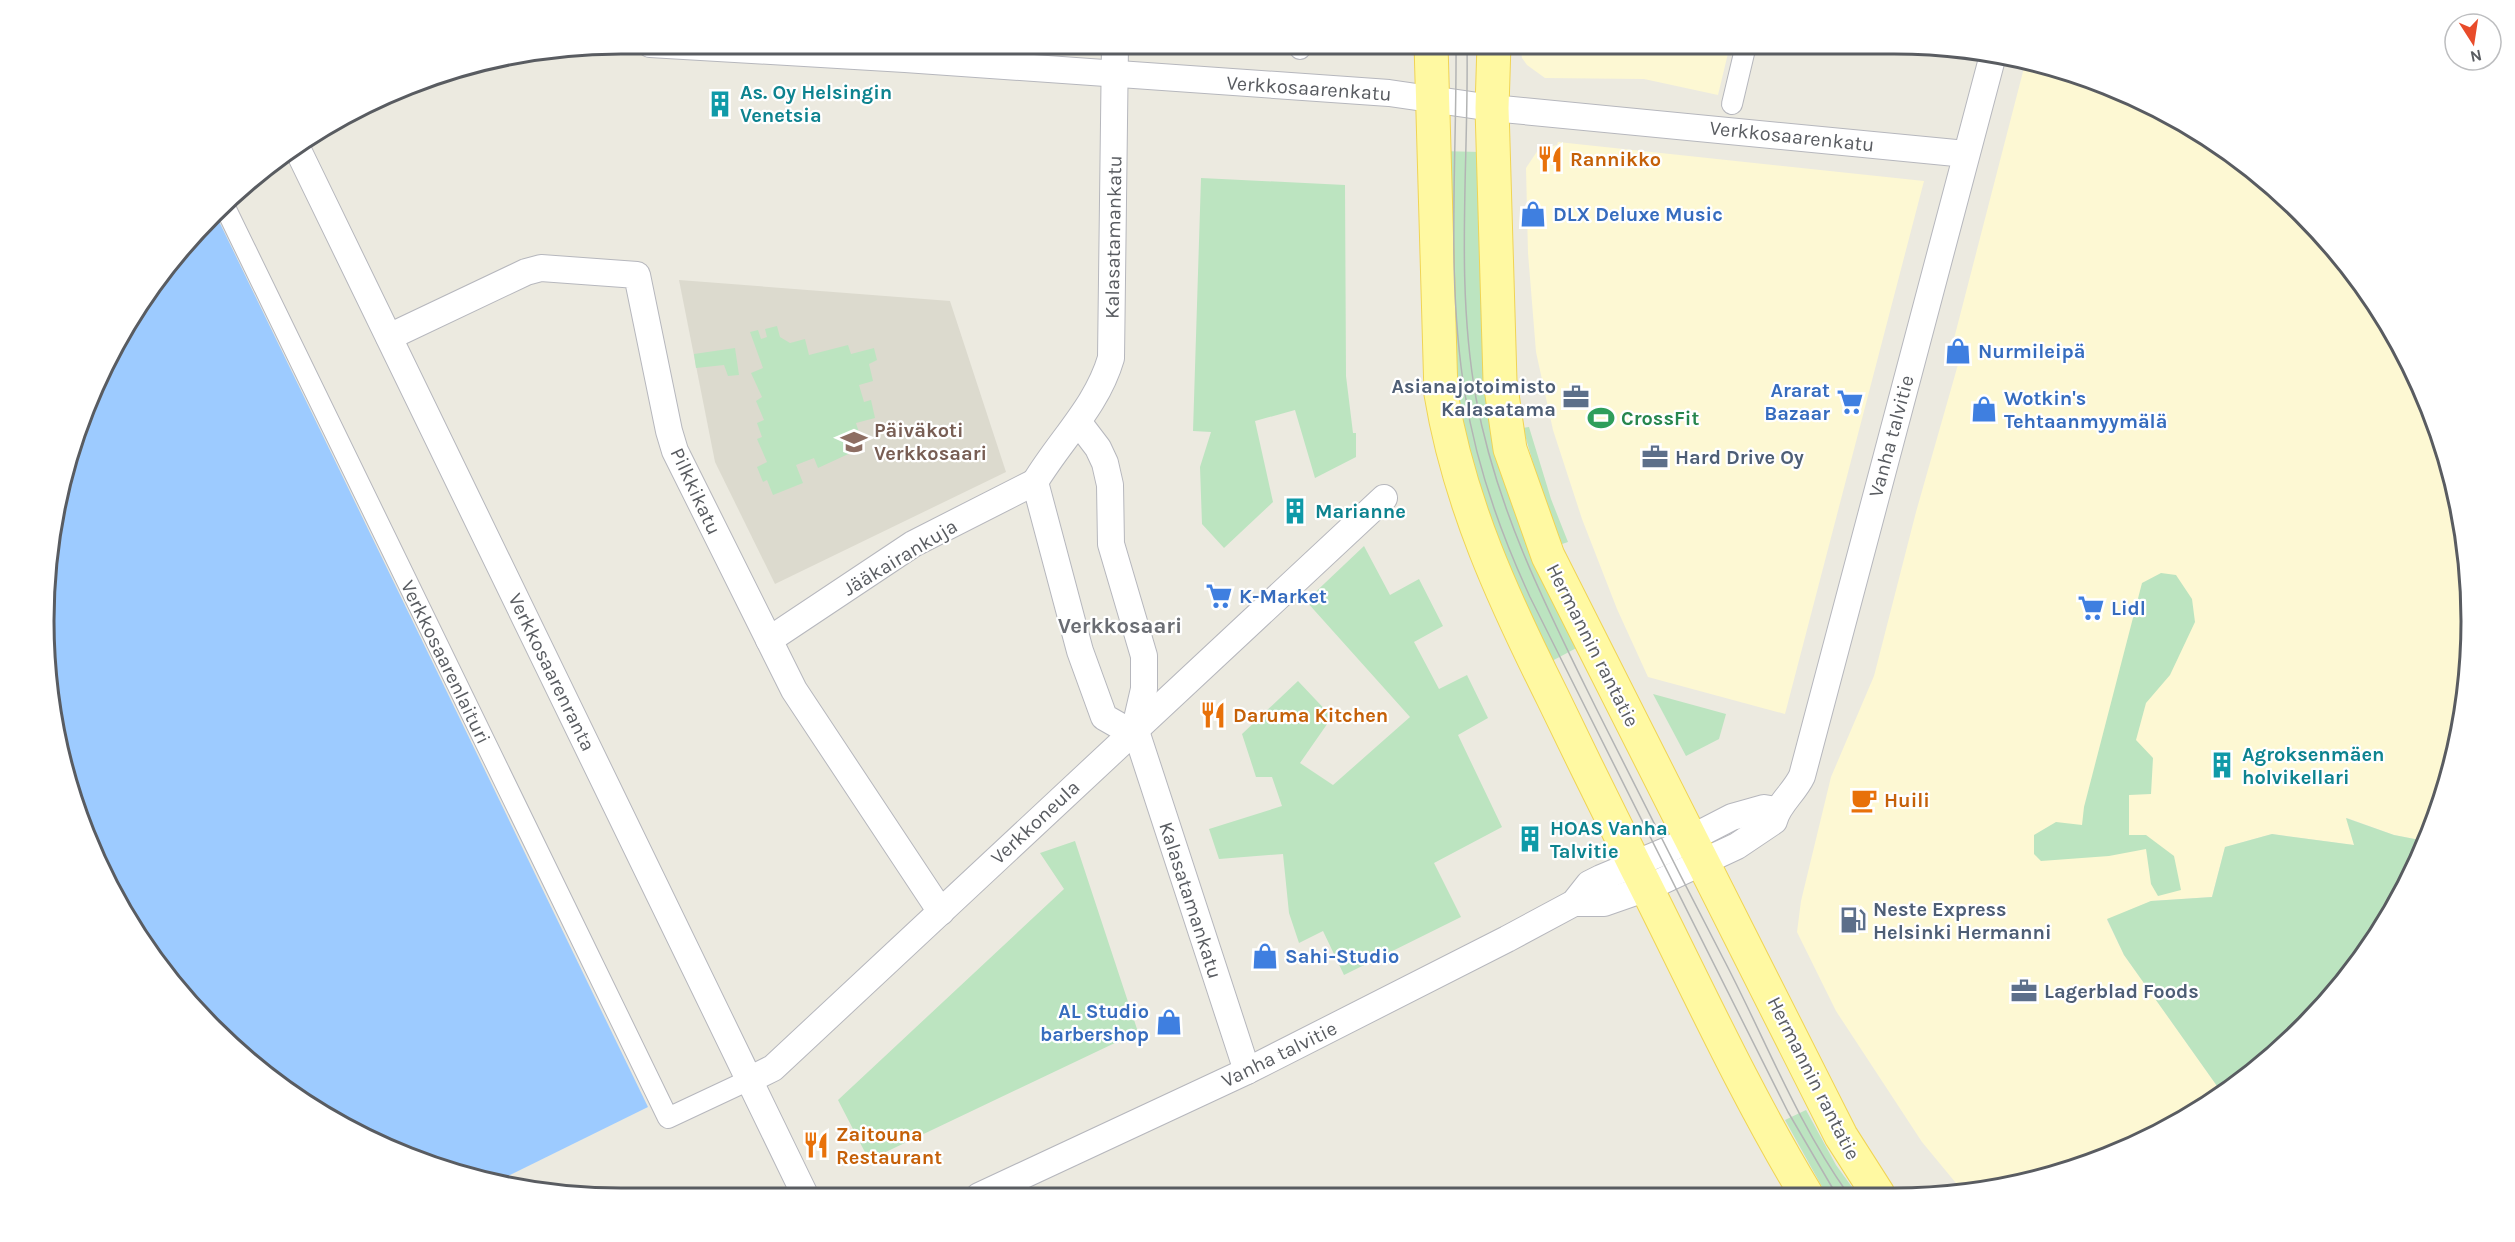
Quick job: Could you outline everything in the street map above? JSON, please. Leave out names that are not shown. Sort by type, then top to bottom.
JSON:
[{"type":"main road","points":[[1431,54],[1441,394],[1454,459],[1473,521],[1493,572],[1641,877],[1763,1117],[1803,1188]]},
{"type":"main road","name":"Hermannin rantatie","points":[[1494,54],[1492,108],[1500,381],[1510,449],[1548,556],[1841,1136],[1874,1188]]},
{"type":"street","name":"Verkkosaarenkatu","points":[[931,54],[1114,74],[1432,98],[1492,108],[1966,154]]},
{"type":"street","name":"Kalasatamankatu","points":[[1035,482],[1050,456],[1078,423],[1105,380],[1111,358],[1115,54]]},
{"type":"street","points":[[1732,105],[1744,54]]},
{"type":"street","name":"Vanha talvitie","points":[[996,1188],[1247,1071],[1574,903],[1589,884],[1641,877],[1697,851],[1746,842],[1774,821],[1776,810],[1795,792],[1802,776],[1991,63]]},
{"type":"street","name":"Verkkosaarenranta","points":[[300,154],[802,1188]]},
{"type":"street","name":"Verkkosaarenlaituri","points":[[228,213],[668,1118]]},
{"type":"street","name":"Pilkkikatu","points":[[389,337],[526,272],[541,268],[637,275],[675,451],[807,711],[941,912]]},
{"type":"street","points":[[1035,482],[1080,651],[1104,717],[1125,729],[1135,728],[1144,689],[1144,656],[1111,544],[1110,485],[1105,463],[1098,448],[1078,423]]},
{"type":"street","name":"Jääkairankuja","points":[[769,640],[913,544],[1035,482]]},
{"type":"street","name":"Verkkoneula","points":[[668,1118],[773,1068],[1383,498]]},
{"type":"street","name":"Kalasatamankatu","points":[[1135,728],[1247,1071]]},
{"type":"shaded area","points":[[1521,54],[1728,54],[1718,95],[1644,79],[1545,78],[1527,65]]},
{"type":"shaded area","points":[[2024,69],[2076,84],[2145,112],[2178,130],[2239,171],[2295,220],[2344,276],[2385,338],[2418,404],[2442,474],[2456,547],[2461,621],[2460,658],[2450,732],[2442,768],[2417,840],[2394,835],[2347,818],[2354,845],[2272,834],[2225,847],[2212,897],[2151,901],[2107,920],[2124,955],[2217,1086],[2178,1112],[2111,1145],[2041,1169],[1957,1184],[1922,1142],[1836,1011],[1797,932],[1801,901],[1831,777],[1874,676],[1916,512],[1959,361],[1949,358]]},
{"type":"shaded area","points":[[1558,142],[1924,181],[1785,714],[1648,677],[1617,609],[1582,519],[1553,430],[1536,352],[1528,253],[1526,168],[1538,150],[1557,145]]},
{"type":"shaded area","name":"Päiväkoti Verkkosaari","points":[[679,280],[950,301],[1006,472],[775,584],[715,462]]},
{"type":"green space","points":[[1440,151],[1481,152],[1485,329],[1584,644],[1550,662],[1463,467]]},
{"type":"green space","points":[[1201,178],[1345,185],[1346,376],[1353,433],[1356,433],[1356,457],[1315,478],[1295,410],[1255,421],[1273,502],[1224,548],[1202,524],[1200,467],[1211,432],[1193,431]]},
{"type":"green space","points":[[777,326],[780,337],[790,343],[805,339],[809,355],[848,345],[851,354],[874,348],[877,360],[869,364],[873,381],[859,385],[864,402],[871,400],[875,418],[856,423],[860,436],[852,440],[857,450],[818,468],[814,458],[796,465],[803,483],[773,495],[767,480],[763,482],[757,467],[767,462],[757,439],[762,437],[757,423],[764,420],[756,401],[762,397],[751,373],[763,368],[750,332],[758,330],[761,339],[767,337],[765,329]]},
{"type":"green space","points":[[735,348],[739,375],[728,376],[724,365],[696,368],[694,354]]},
{"type":"green space","points":[[1529,427],[1551,499],[1568,542],[1562,544],[1544,502],[1523,428]]},
{"type":"green space","points":[[1364,546],[1390,595],[1419,579],[1443,626],[1414,642],[1439,689],[1467,675],[1488,718],[1458,735],[1502,827],[1434,863],[1461,917],[1344,975],[1323,931],[1299,943],[1289,913],[1283,854],[1219,859],[1209,829],[1282,806],[1272,777],[1256,777],[1242,734],[1298,681],[1332,717],[1300,763],[1333,785],[1410,717],[1306,601]]},
{"type":"green space","points":[[2161,573],[2176,575],[2192,599],[2195,622],[2170,675],[2146,703],[2136,740],[2153,758],[2151,794],[2129,795],[2129,835],[2146,835],[2174,856],[2181,890],[2158,896],[2151,884],[2146,849],[2109,856],[2041,861],[2034,854],[2034,835],[2056,822],[2082,825],[2084,807],[2142,583]]},
{"type":"green space","points":[[1653,694],[1726,714],[1719,739],[1686,756]]},
{"type":"green space","points":[[2346,818],[2394,835],[2417,840],[2385,904],[2344,966],[2295,1022],[2239,1071],[2217,1086],[2124,955],[2107,919],[2151,901],[2212,897],[2225,847],[2272,834],[2354,845]]},
{"type":"green space","points":[[1075,841],[1138,1032],[869,1160],[838,1100],[1064,889],[1040,853]]},
{"type":"green space","points":[[1806,1110],[1836,1165],[1853,1188],[1823,1188],[1785,1120]]},
{"type":"water","points":[[219,221],[648,1107],[507,1176],[474,1169],[404,1145],[370,1130],[306,1092],[276,1071],[220,1022],[171,966],[150,936],[112,872],[97,838],[73,768],[59,695],[55,658],[55,584],[65,510],[84,439],[112,370],[130,337],[171,276]]},
{"type":"tram line","points":[[1456,54],[1454,263],[1459,351],[1470,420],[1490,498],[1530,597],[1788,1112],[1832,1188]]},
{"type":"tram line","points":[[1467,54],[1464,221],[1466,310],[1476,398],[1497,481],[1526,560],[1580,676],[1796,1108],[1844,1188]]},
{"type":"place","name":"As. Oy Helsingin Venetsia","points":[[720,104]]},
{"type":"place","name":"Rannikko","points":[[1550,159]]},
{"type":"place","name":"DLX Deluxe Music","points":[[1533,214]]},
{"type":"place","name":"Nurmileipä","points":[[1958,351]]},
{"type":"place","name":"Asianajotoimisto Kalasatama","points":[[1576,397]]},
{"type":"place","name":"Ararat Bazaar","points":[[1850,402]]},
{"type":"place","name":"Wotkin's Tehtaanmyymälä","points":[[1984,409]]},
{"type":"place","name":"CrossFit","points":[[1601,418]]},
{"type":"place","name":"Päiväkoti Verkkosaari","points":[[854,442]]},
{"type":"place","name":"Hard Drive Oy","points":[[1655,457]]},
{"type":"place","name":"Marianne","points":[[1295,511]]},
{"type":"place","name":"K-Market","points":[[1219,596]]},
{"type":"place","name":"Lidl","points":[[2091,608]]},
{"type":"place","name":"Daruma Kitchen","points":[[1213,715]]},
{"type":"place","name":"Agroksenmäen holvikellari","points":[[2222,765]]},
{"type":"place","name":"Huili","points":[[1864,800]]},
{"type":"place","name":"HOAS Vanha Talvitie","points":[[1530,839]]},
{"type":"place","name":"Neste Express Helsinki Hermanni","points":[[1853,920]]},
{"type":"place","name":"Sahi-Studio","points":[[1265,956]]},
{"type":"place","name":"Lagerblad Foods","points":[[2024,991]]},
{"type":"place","name":"AL Studio barbershop","points":[[1169,1022]]},
{"type":"place","name":"Zaitouna Restaurant","points":[[816,1145]]},
{"type":"district","name":"Verkkosaari","points":[[1120,625]]}]
